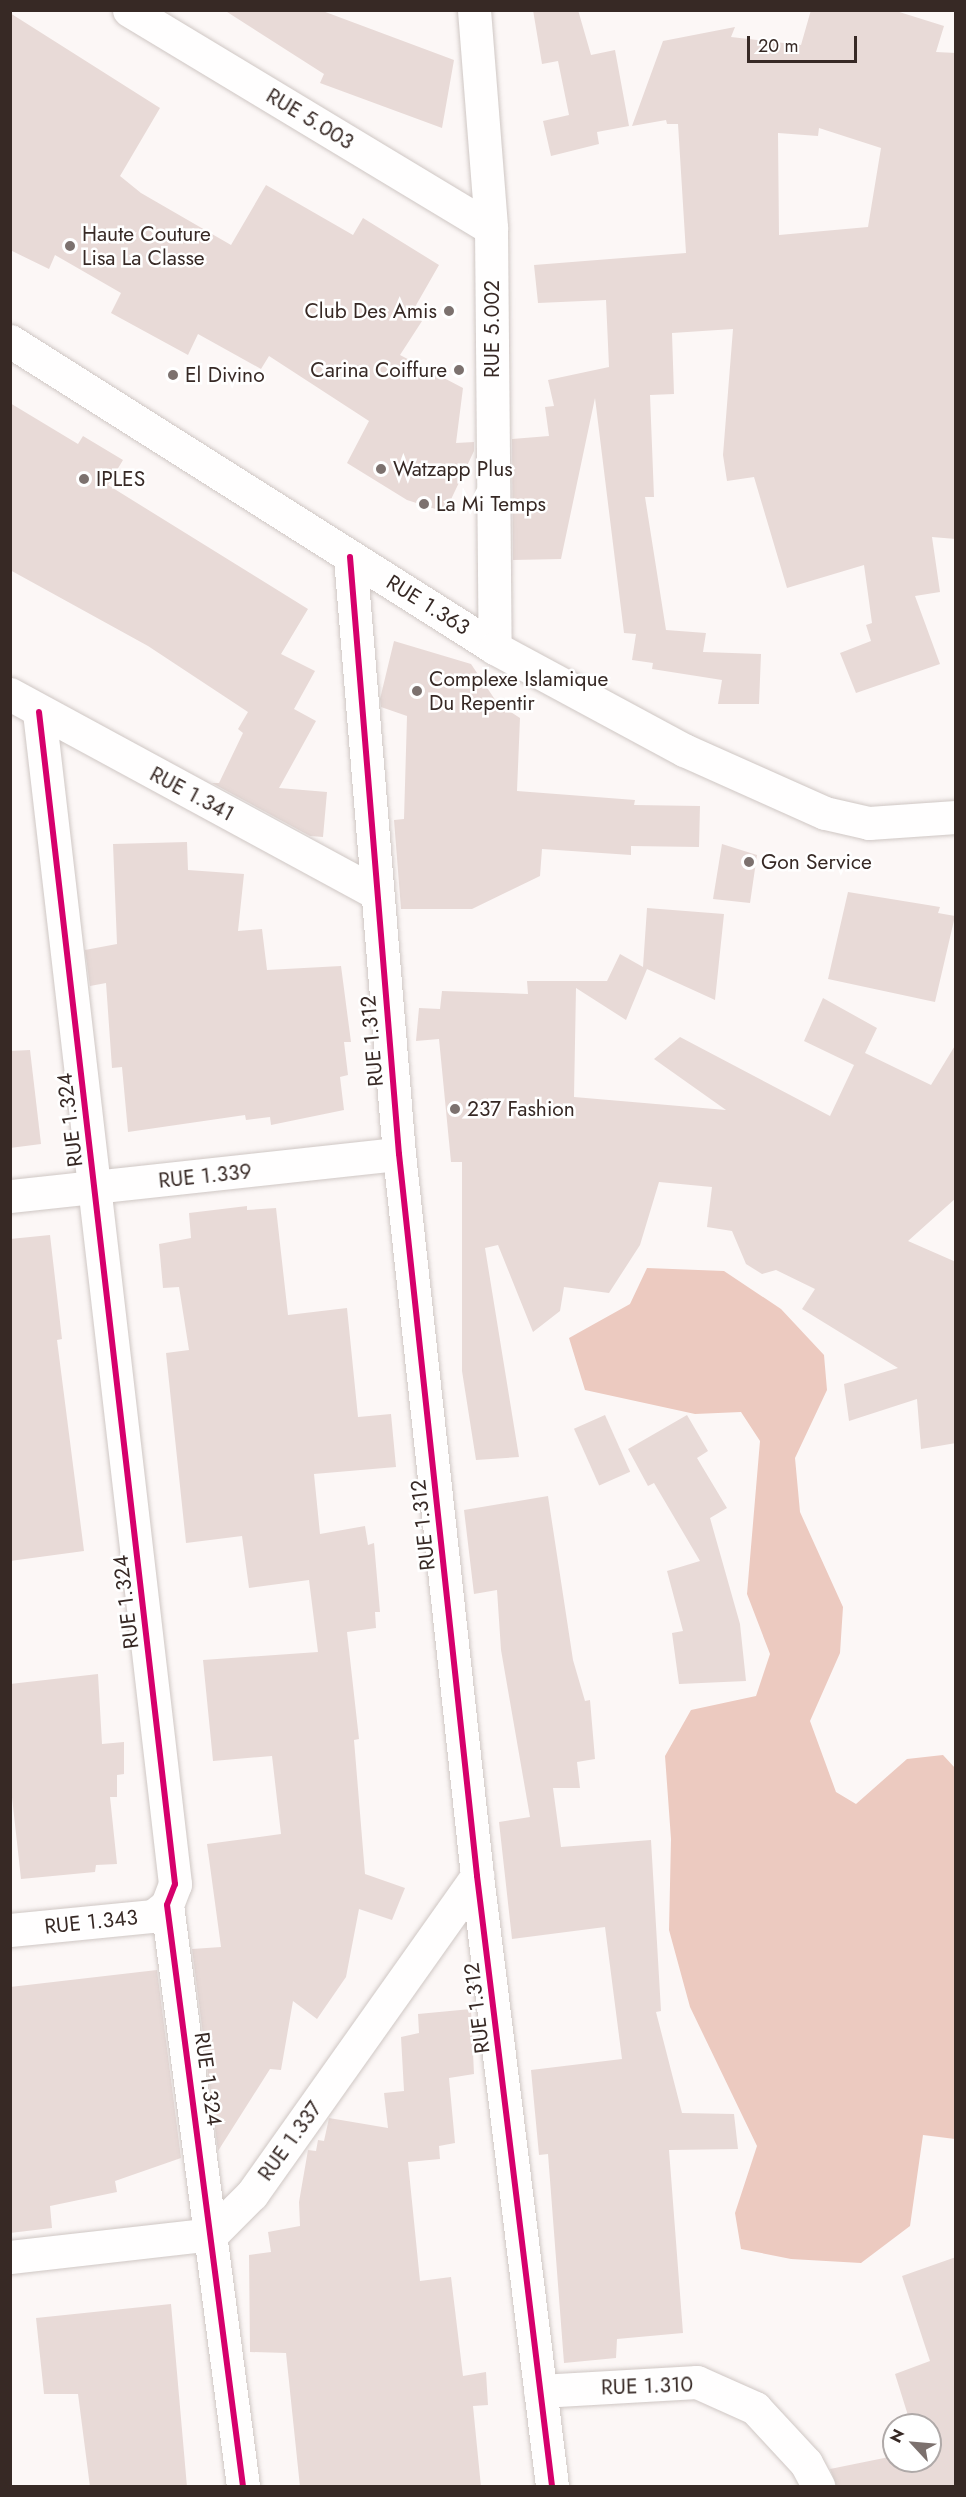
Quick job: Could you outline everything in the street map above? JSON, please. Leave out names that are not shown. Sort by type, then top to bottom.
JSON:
[{"type":"street","name":"RUE 5.003","points":[[129,10],[491,228]]},
{"type":"street","name":"RUE 5.002","points":[[474,10],[491,228],[495,648]]},
{"type":"street","name":"RUE 1.363","points":[[10,342],[495,648],[775,792],[825,813],[869,823],[956,817]]},
{"type":"street","name":"RUE 1.312","points":[[350,557],[374,892],[399,1154],[477,1876],[552,2487]]},
{"type":"street","name":"RUE 1.341","points":[[10,694],[39,712],[374,892]]},
{"type":"street","name":"RUE 1.324","points":[[39,712],[175,1884],[167,1905],[212,2234],[243,2487]]},
{"type":"street","name":"RUE 1.339","points":[[10,1196],[399,1154]]},
{"type":"street","name":"RUE 1.337","points":[[212,2234],[252,2194],[477,1876]]},
{"type":"street","name":"RUE 1.343","points":[[10,1930],[153,1916],[167,1905]]},
{"type":"street","points":[[10,2258],[212,2234]]},
{"type":"street","name":"RUE 1.310","points":[[540,2391],[697,2382],[755,2408],[806,2463],[818,2487]]},
{"type":"shaded area","points":[[647,1268],[724,1271],[781,1309],[824,1355],[827,1390],[795,1458],[800,1512],[843,1607],[840,1653],[810,1721],[836,1792],[856,1804],[907,1759],[943,1755],[955,1768],[955,2139],[923,2135],[910,2226],[861,2263],[791,2259],[741,2249],[735,2213],[757,2146],[690,2007],[669,1930],[671,1839],[665,1756],[691,1710],[756,1696],[770,1654],[747,1594],[760,1441],[741,1412],[695,1414],[585,1390],[569,1338],[630,1304]]},
{"type":"building","points":[[224,10],[320,10],[454,60],[442,128],[320,83],[324,74]]},
{"type":"building","points":[[533,10],[578,10],[591,55],[615,50],[629,126],[597,132],[599,144],[551,156],[543,121],[569,115],[558,61],[542,64]]},
{"type":"building","points":[[811,10],[893,10],[944,26],[936,52],[956,53],[956,539],[932,537],[940,592],[915,596],[940,664],[856,693],[840,653],[871,641],[866,625],[872,623],[864,565],[787,588],[754,477],[727,481],[723,455],[733,329],[672,333],[674,394],[650,395],[654,497],[645,497],[666,630],[706,633],[703,652],[761,654],[759,704],[718,704],[722,680],[652,669],[653,663],[632,660],[636,634],[624,633],[595,398],[561,559],[513,560],[512,439],[549,436],[545,407],[554,406],[548,380],[609,367],[606,300],[538,303],[534,265],[686,253],[678,124],[667,124],[666,120],[632,126],[663,41],[735,27],[731,37],[801,45]],"holes":[[[819,128],[881,148],[868,227],[779,235],[778,133],[818,136]]]},
{"type":"building","points":[[10,13],[160,108],[120,176],[141,193],[231,245],[266,185],[353,235],[363,218],[439,265],[411,314],[422,321],[400,355],[463,388],[456,443],[474,442],[474,451],[445,512],[407,500],[347,463],[369,421],[269,356],[261,369],[198,334],[188,355],[111,313],[121,293],[55,255],[49,269],[10,250]]},
{"type":"building","points":[[10,403],[78,444],[83,436],[123,460],[108,485],[308,609],[281,654],[315,671],[294,709],[316,721],[279,788],[327,792],[323,837],[310,836],[212,783],[219,783],[243,733],[238,729],[248,712],[148,646],[10,570]]},
{"type":"building","points":[[394,641],[471,664],[498,704],[520,718],[517,791],[635,800],[634,805],[700,806],[699,847],[631,846],[631,855],[542,849],[540,876],[472,909],[401,909],[394,820],[404,819],[407,716],[381,707],[380,699]]},
{"type":"building","points":[[187,842],[188,870],[244,874],[238,931],[262,929],[267,970],[341,966],[351,1042],[344,1042],[348,1075],[340,1077],[344,1110],[271,1125],[270,1117],[246,1120],[245,1115],[128,1132],[122,1067],[112,1068],[106,983],[90,986],[85,950],[117,944],[113,844]]},
{"type":"building","points":[[722,844],[757,855],[750,903],[713,899]]},
{"type":"building","points":[[848,892],[940,907],[938,913],[955,916],[935,1002],[828,979]]},
{"type":"building","points":[[647,908],[724,914],[715,1000],[647,969],[626,1020],[576,988],[574,1097],[726,1110],[654,1059],[680,1037],[830,1116],[854,1065],[804,1041],[823,998],[877,1028],[865,1053],[931,1085],[956,1044],[956,1198],[908,1241],[956,1262],[956,1443],[921,1449],[917,1399],[849,1421],[844,1384],[898,1368],[802,1309],[815,1289],[776,1270],[762,1274],[746,1264],[732,1231],[707,1227],[712,1187],[659,1182],[640,1245],[609,1293],[564,1287],[560,1311],[533,1332],[498,1245],[485,1248],[519,1457],[476,1460],[462,1371],[462,1162],[451,1162],[439,1039],[416,1041],[419,1008],[440,1009],[442,991],[528,994],[527,981],[607,981],[620,954],[643,967]]},
{"type":"building","points":[[30,1050],[41,1144],[10,1148],[10,1051]]},
{"type":"building","points":[[247,1206],[247,1210],[276,1208],[288,1315],[347,1308],[358,1417],[391,1414],[396,1467],[314,1474],[320,1534],[365,1526],[368,1545],[374,1543],[380,1612],[375,1612],[376,1628],[347,1632],[359,1739],[354,1740],[365,1874],[405,1888],[392,1920],[359,1909],[346,1977],[317,2019],[293,2001],[281,2070],[270,2069],[218,2151],[192,1949],[221,1947],[207,1844],[281,1834],[272,1756],[213,1761],[203,1660],[318,1652],[309,1580],[249,1588],[242,1536],[186,1543],[166,1353],[189,1350],[179,1287],[163,1288],[159,1244],[191,1238],[189,1213]]},
{"type":"building","points":[[50,1235],[62,1339],[57,1340],[84,1551],[10,1561],[10,1239]]},
{"type":"building","points":[[605,1415],[630,1472],[599,1485],[574,1429]]},
{"type":"building","points":[[687,1415],[708,1451],[697,1458],[727,1508],[710,1518],[740,1624],[746,1681],[679,1684],[672,1633],[683,1631],[667,1571],[700,1561],[654,1483],[648,1486],[628,1449]]},
{"type":"building","points":[[548,1496],[573,1660],[585,1701],[590,1700],[595,1759],[577,1762],[580,1788],[553,1788],[561,1847],[651,1840],[661,2011],[656,2012],[682,2113],[734,2114],[738,2149],[669,2150],[683,2333],[617,2339],[616,2358],[564,2363],[548,2154],[539,2155],[531,2070],[622,2059],[605,1927],[512,1939],[499,1822],[530,1817],[501,1650],[497,1590],[474,1594],[464,1510]]},
{"type":"building","points":[[98,1674],[102,1744],[124,1742],[124,1774],[117,1775],[117,1797],[110,1797],[117,1864],[96,1865],[95,1872],[21,1879],[10,1779],[10,1684]]},
{"type":"building","points":[[157,1970],[181,2158],[115,2181],[117,2192],[50,2206],[52,2228],[10,2233],[10,1987]]},
{"type":"building","points":[[471,2009],[474,2074],[449,2078],[455,2143],[439,2146],[440,2159],[408,2162],[420,2281],[451,2277],[463,2376],[486,2372],[488,2405],[473,2406],[481,2487],[300,2487],[286,2353],[250,2352],[249,2255],[271,2252],[268,2232],[300,2226],[299,2202],[308,2150],[316,2151],[318,2140],[324,2141],[329,2118],[388,2128],[384,2093],[404,2091],[401,2037],[419,2033],[418,2014]]},
{"type":"building","points":[[956,2257],[956,2487],[837,2487],[830,2469],[882,2458],[882,2473],[942,2473],[942,2413],[907,2413],[895,2374],[930,2361],[902,2276]]},
{"type":"building","points":[[171,2304],[187,2487],[90,2487],[78,2394],[44,2394],[36,2318]]},
{"type":"cycle path","points":[[350,557],[399,1154],[477,1876],[552,2486]]},
{"type":"cycle path","points":[[39,712],[175,1884],[167,1905],[243,2486]]},
{"type":"place","name":"Haute Couture Lisa La Classe","points":[[70,246]]},
{"type":"place","name":"Club Des Amis","points":[[449,311]]},
{"type":"place","name":"Carina Coiffure","points":[[459,370]]},
{"type":"place","name":"El Divino","points":[[173,375]]},
{"type":"place","name":"Watzapp Plus","points":[[381,469]]},
{"type":"place","name":"IPLES","points":[[84,479]]},
{"type":"place","name":"La Mi Temps","points":[[424,504]]},
{"type":"place","name":"Complexe Islamique Du Repentir","points":[[417,691]]},
{"type":"place","name":"Gon Service","points":[[749,862]]},
{"type":"place","name":"237 Fashion","points":[[455,1109]]}]
